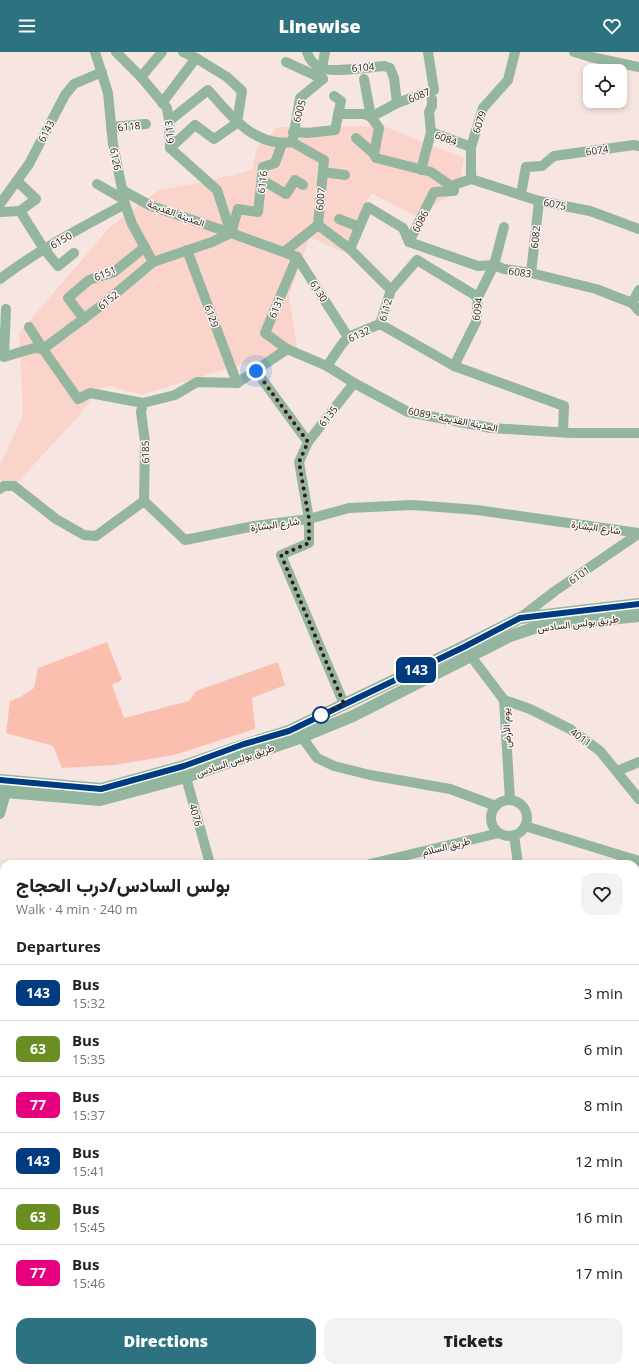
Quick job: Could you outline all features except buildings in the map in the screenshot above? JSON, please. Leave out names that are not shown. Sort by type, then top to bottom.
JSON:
[{"type":"street","name":"6126","points":[[95,52],[108,93],[113,144],[123,197],[132,224],[153,262]]},
{"type":"street","name":"6113","points":[[116,52],[141,77],[167,108],[170,148],[217,190],[231,233]]},
{"type":"street","points":[[141,77],[162,52]]},
{"type":"street","points":[[170,148],[195,125],[214,139],[237,123],[242,91],[227,77],[196,58],[183,52]]},
{"type":"street","points":[[307,52],[309,59],[322,74]]},
{"type":"street","points":[[322,74],[325,52]]},
{"type":"street","name":"6087","points":[[371,117],[397,103],[434,90],[428,52]]},
{"type":"street","name":"6079","points":[[471,179],[471,147],[483,108],[508,80],[515,52]]},
{"type":"street","points":[[574,52],[634,66]]},
{"type":"street","points":[[162,103],[196,58]]},
{"type":"street","points":[[286,62],[322,74]]},
{"type":"street","name":"6104","points":[[322,74],[338,69],[384,66],[390,68],[394,78],[397,103]]},
{"type":"street","name":"6143","points":[[0,204],[29,164],[64,95],[74,84],[102,72]]},
{"type":"street","name":"6005","points":[[289,139],[300,98],[322,74]]},
{"type":"street","points":[[364,79],[371,117],[379,128],[374,154]]},
{"type":"street","points":[[169,121],[208,90],[237,123],[266,141],[289,139],[308,133],[336,130],[341,101],[334,96]]},
{"type":"street","name":"6084","points":[[432,99],[432,106],[429,112],[431,132],[471,147]]},
{"type":"street","points":[[338,114],[364,114],[371,117]]},
{"type":"street","name":"6118","points":[[111,127],[146,124]]},
{"type":"street","points":[[421,170],[431,132]]},
{"type":"street","points":[[308,133],[310,151]]},
{"type":"street","points":[[356,138],[374,154],[376,158],[431,172],[452,186]]},
{"type":"street","name":"6007","points":[[289,139],[324,160],[318,225]]},
{"type":"street","name":"6116","points":[[231,233],[238,209],[258,212],[263,167],[274,163],[289,139]]},
{"type":"street","name":"6074","points":[[521,194],[526,167],[542,166],[554,156],[634,145],[639,146]]},
{"type":"street","points":[[323,172],[345,175]]},
{"type":"street","name":"6086","points":[[409,242],[434,192],[454,190],[452,186],[471,179]]},
{"type":"street","name":"6075","points":[[471,179],[539,201],[590,211],[639,230]]},
{"type":"street","points":[[0,212],[20,211],[36,199],[17,180]]},
{"type":"street","points":[[262,180],[286,194],[295,180],[303,185]]},
{"type":"street","name":"المدينة القديمة","points":[[97,184],[123,197],[231,233]]},
{"type":"street","name":"6150","points":[[0,280],[14,269],[123,197]]},
{"type":"street","name":"6082","points":[[531,273],[539,201]]},
{"type":"street","name":"6086","points":[[350,249],[368,207],[403,228],[409,242]]},
{"type":"street","points":[[20,211],[44,249],[58,266],[74,253]]},
{"type":"street","points":[[338,219],[359,228]]},
{"type":"street","points":[[284,252],[318,225]]},
{"type":"street","name":"6112","points":[[318,225],[350,249],[391,290],[380,324],[454,366],[564,406],[563,431]]},
{"type":"street","name":"6094","points":[[454,366],[476,322],[478,297],[494,265],[504,227]]},
{"type":"street","points":[[231,233],[297,257]]},
{"type":"street","name":"6152","points":[[42,349],[102,305],[153,262],[212,242],[231,233]]},
{"type":"street","name":"6083","points":[[409,242],[478,266],[494,265],[504,269],[531,273],[596,289],[632,303],[639,311]]},
{"type":"street","name":"6151","points":[[84,319],[68,298],[89,280],[114,272],[145,247]]},
{"type":"street","name":"6129","points":[[187,250],[237,383]]},
{"type":"street","name":"6130","points":[[297,257],[348,337]]},
{"type":"street","name":"6131","points":[[287,348],[265,333],[297,257]]},
{"type":"street","points":[[391,290],[417,260],[478,297]]},
{"type":"street","points":[[632,303],[639,290]]},
{"type":"street","points":[[6,309],[2,356],[34,348],[42,349]]},
{"type":"street","name":"6132","points":[[327,366],[348,337],[380,324]]},
{"type":"street","points":[[29,327],[42,349],[78,399],[90,393],[143,403],[175,395],[197,382],[237,383],[287,348]]},
{"type":"street","name":"المدينة القديمة - 6089","points":[[287,348],[327,366],[354,383],[408,412],[491,428],[563,431],[571,433],[639,433]]},
{"type":"street","points":[[256,371],[308,442]]},
{"type":"street","name":"6135","points":[[344,704],[281,555],[309,543],[309,519],[299,462],[308,442],[354,383]]},
{"type":"street","name":"6185","points":[[143,403],[141,412],[145,442],[144,501]]},
{"type":"street","points":[[0,489],[4,486],[14,486],[56,519],[84,535],[96,536],[144,501]]},
{"type":"street","name":"شارع البشارة","points":[[144,501],[185,540],[254,526],[309,519],[349,508],[413,506],[477,510],[639,534]]},
{"type":"street","name":"6101","points":[[520,618],[555,591],[639,534]]},
{"type":"street","name":"طريق بولس السادس","points":[[185,772],[244,744],[289,731],[464,647],[520,618],[639,604]]},
{"type":"street","name":"طريق بولس السادس","points":[[4,785],[100,800],[185,772],[302,737],[353,716],[510,636],[540,626],[639,616]]},
{"type":"street","name":"يوم الأرض","points":[[464,647],[504,700],[510,800]]},
{"type":"street","name":"4011","points":[[504,700],[530,709],[570,729],[600,751],[639,799]]},
{"type":"street","points":[[289,731],[302,737],[317,758],[334,766],[370,775],[450,789],[496,806]]},
{"type":"street","points":[[617,771],[639,762]]},
{"type":"street","name":"4076","points":[[185,772],[209,860]]},
{"type":"street","points":[[0,814],[4,785]]},
{"type":"street","points":[[504,800],[510,800],[517,802],[522,806],[527,820],[525,826],[519,833],[514,835],[505,835],[499,833],[495,829],[491,817],[492,811],[496,806],[504,800]]},
{"type":"street","points":[[525,826],[636,860]]},
{"type":"street","name":"طريق السلام","points":[[387,860],[499,833]]},
{"type":"street","points":[[514,835],[517,860]]},
{"type":"shaded area","points":[[383,126],[464,158],[458,191],[416,216],[371,193],[343,252],[310,237],[289,296],[298,354],[242,364],[141,395],[111,386],[99,389],[76,419],[14,486],[4,486],[0,479],[0,465],[23,415],[19,333],[110,227],[159,190],[209,181],[252,170],[257,148],[278,127]]},
{"type":"shaded area","points":[[107,642],[122,680],[112,685],[124,718],[189,701],[196,691],[278,662],[285,685],[252,698],[255,729],[174,755],[115,765],[62,768],[53,746],[6,733],[10,701],[20,697],[34,688],[38,668]]},
{"type":"bus line","name":"143","points":[[0,780],[101,789],[184,766],[244,744],[289,731],[464,647],[520,618],[639,604]]},
{"type":"route","points":[[256,371],[308,442],[299,462],[309,519],[309,543],[281,555],[344,704],[316,718],[321,715]]}]
